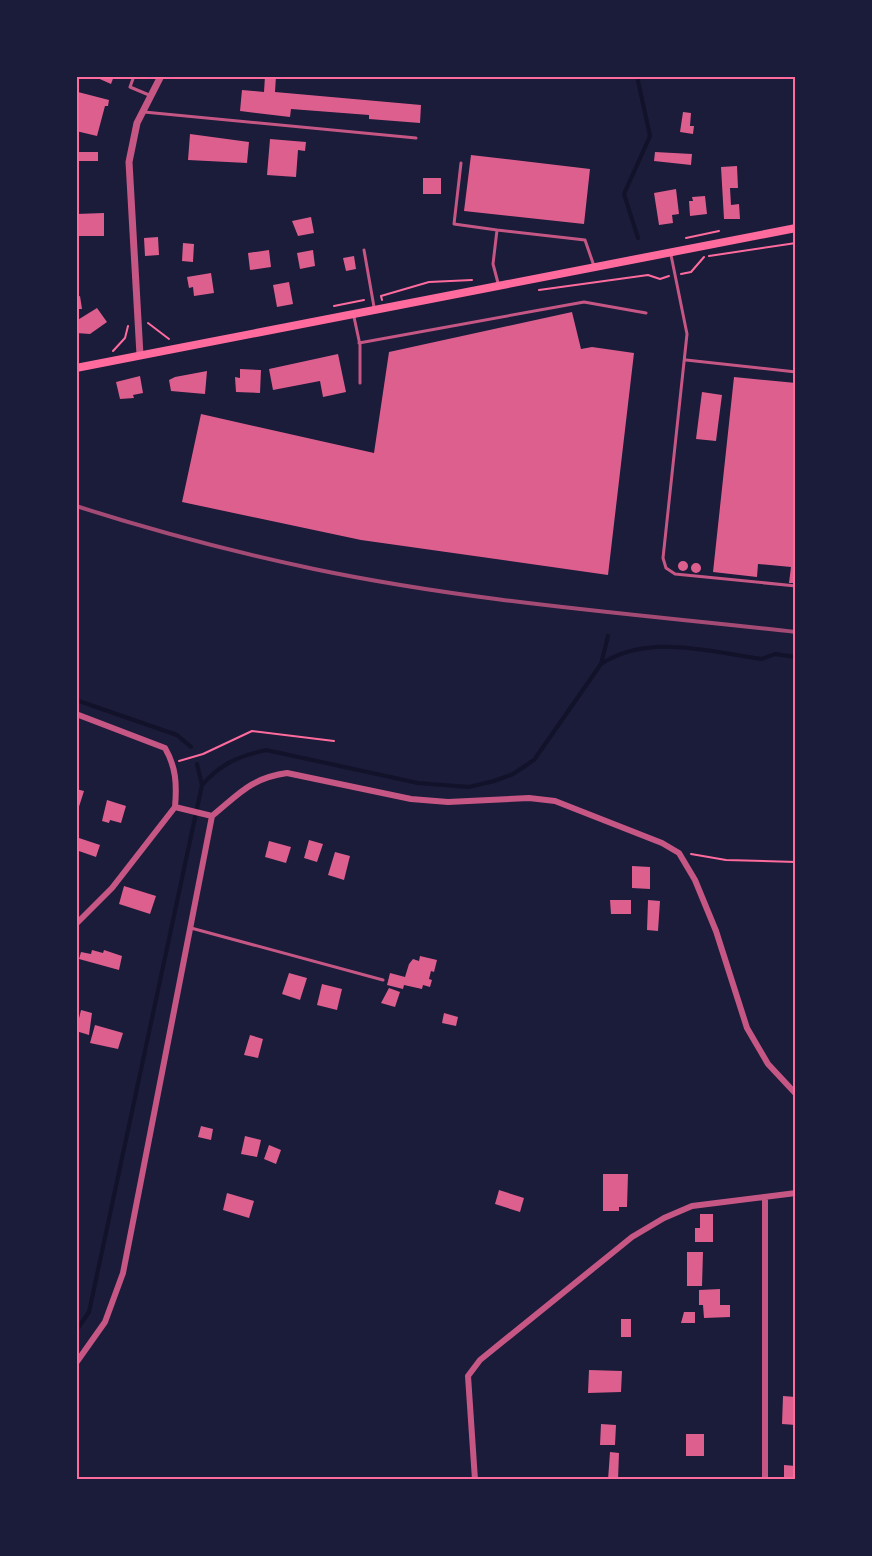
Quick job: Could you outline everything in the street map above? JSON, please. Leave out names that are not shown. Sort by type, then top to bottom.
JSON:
[{"type":"main road","points":[[76,368],[795,228]]},
{"type":"street","points":[[140,355],[129,162],[131,140],[142,112],[161,76]]},
{"type":"street","points":[[76,714],[165,748],[173,763],[177,785],[175,807],[112,888],[76,924]]},
{"type":"street","points":[[76,1363],[105,1322],[123,1273],[212,816],[246,786],[267,776],[287,774],[411,799],[448,802],[529,798],[555,801],[662,843],[679,853],[695,880],[716,931],[747,1028],[768,1065],[795,1094]]},
{"type":"street","points":[[175,807],[212,816]]},
{"type":"street","points":[[475,1479],[468,1376],[480,1360],[632,1237],[664,1218],[692,1206],[765,1199],[795,1193]]},
{"type":"street","points":[[765,1199],[765,1479]]},
{"type":"lane","points":[[134,76],[130,87],[151,96]]},
{"type":"lane","points":[[142,112],[416,138]]},
{"type":"lane","points":[[461,163],[453,224],[585,240],[594,267]]},
{"type":"lane","points":[[497,230],[493,264],[498,286]]},
{"type":"lane","points":[[364,250],[374,309]]},
{"type":"lane","points":[[671,253],[687,334],[663,558],[666,567],[675,574],[795,586]]},
{"type":"lane","points":[[359,343],[584,302],[646,313]]},
{"type":"lane","points":[[353,313],[359,343],[360,383]]},
{"type":"lane","points":[[686,360],[795,372]]},
{"type":"lane","points":[[189,927],[383,980]]},
{"type":"path","points":[[532,291],[648,275],[660,279],[691,272],[703,257],[795,243]]},
{"type":"path","points":[[173,763],[203,754],[252,731],[334,741]]},
{"type":"path","points":[[679,853],[726,860],[795,862]]},
{"type":"building","points":[[93,76],[114,76],[111,84]]},
{"type":"building","points":[[265,76],[276,76],[275,92],[421,105],[420,123],[369,119],[369,115],[291,109],[290,117],[240,111],[242,90],[264,92]]},
{"type":"building","points":[[78,92],[109,100],[108,106],[105,106],[97,136],[76,131]]},
{"type":"building","points":[[683,112],[691,113],[690,126],[694,126],[693,134],[680,132]]},
{"type":"building","points":[[190,134],[249,142],[247,163],[188,160]]},
{"type":"building","points":[[270,139],[306,142],[305,151],[298,150],[296,177],[267,175]]},
{"type":"building","points":[[76,152],[98,152],[98,161],[76,161]]},
{"type":"building","points":[[655,152],[692,154],[691,165],[654,161]]},
{"type":"building","points":[[471,155],[590,169],[584,224],[464,211]]},
{"type":"building","points":[[737,166],[738,188],[730,188],[731,205],[739,204],[740,219],[724,219],[721,167]]},
{"type":"building","points":[[423,178],[441,178],[441,194],[423,194]]},
{"type":"building","points":[[676,189],[679,214],[672,215],[673,223],[659,225],[654,193]]},
{"type":"building","points":[[705,196],[707,214],[690,216],[689,201],[693,201],[692,197]]},
{"type":"building","points":[[104,213],[104,236],[76,236],[76,214]]},
{"type":"building","points":[[311,217],[314,233],[298,236],[292,221]]},
{"type":"building","points":[[158,237],[159,255],[145,256],[144,238]]},
{"type":"building","points":[[183,243],[194,244],[193,262],[182,261]]},
{"type":"building","points":[[269,250],[271,267],[250,270],[248,253]]},
{"type":"building","points":[[313,250],[315,266],[300,269],[297,253]]},
{"type":"building","points":[[354,256],[356,269],[346,271],[343,258]]},
{"type":"building","points":[[211,273],[214,293],[194,296],[193,287],[189,288],[187,277]]},
{"type":"building","points":[[289,282],[293,304],[277,307],[273,285]]},
{"type":"building","points":[[80,296],[82,309],[76,309],[76,297]]},
{"type":"building","points":[[97,308],[107,322],[90,334],[76,333],[76,321]]},
{"type":"building","points":[[572,312],[581,349],[592,347],[634,353],[608,575],[361,540],[182,502],[201,414],[374,453],[389,352]]},
{"type":"building","points":[[338,354],[346,392],[323,397],[320,381],[273,390],[269,369]]},
{"type":"building","points":[[240,369],[261,370],[260,393],[236,392],[235,377],[240,378]]},
{"type":"building","points":[[207,371],[205,394],[171,391],[169,380]]},
{"type":"building","points":[[140,376],[143,393],[133,395],[134,398],[120,399],[116,382]]},
{"type":"building","points":[[734,377],[796,383],[796,583],[789,583],[791,567],[758,564],[757,577],[713,572]]},
{"type":"building","points":[[702,392],[722,395],[716,441],[696,439]]},
{"type":"building","points":[[683,561],[687,562],[687,570],[683,571],[679,570],[678,566],[679,562]]},
{"type":"building","points":[[696,563],[700,564],[700,572],[696,573],[692,572],[691,568],[692,564]]},
{"type":"building","points":[[76,789],[84,791],[77,813],[76,812]]},
{"type":"building","points":[[107,800],[126,806],[121,823],[110,820],[109,823],[102,821]]},
{"type":"building","points":[[76,837],[100,845],[96,857],[76,850]]},
{"type":"building","points":[[309,840],[323,844],[317,862],[304,858]]},
{"type":"building","points":[[269,841],[291,847],[286,863],[265,857]]},
{"type":"building","points":[[335,852],[350,856],[344,880],[328,875]]},
{"type":"building","points":[[632,866],[650,867],[650,889],[632,888]]},
{"type":"building","points":[[124,886],[156,896],[150,914],[119,904]]},
{"type":"building","points":[[610,900],[631,900],[631,914],[611,914]]},
{"type":"building","points":[[648,900],[660,901],[658,931],[647,930]]},
{"type":"building","points":[[92,950],[103,953],[104,950],[122,956],[119,970],[79,959],[81,952],[91,954]]},
{"type":"building","points":[[420,956],[437,960],[434,972],[431,971],[430,987],[423,985],[422,989],[404,985],[403,989],[387,985],[390,973],[405,977],[409,964],[413,959],[419,961]]},
{"type":"building","points":[[289,973],[307,978],[300,1000],[282,994]]},
{"type":"building","points":[[322,984],[342,989],[337,1010],[317,1005]]},
{"type":"building","points":[[389,988],[400,992],[395,1007],[381,1003]]},
{"type":"building","points":[[81,1010],[92,1013],[89,1035],[76,1031]]},
{"type":"building","points":[[444,1013],[458,1017],[456,1026],[442,1023]]},
{"type":"building","points":[[95,1025],[123,1033],[118,1049],[90,1043]]},
{"type":"building","points":[[250,1035],[263,1039],[258,1058],[244,1055]]},
{"type":"building","points":[[201,1126],[213,1129],[211,1140],[198,1137]]},
{"type":"building","points":[[245,1136],[261,1140],[257,1157],[241,1154]]},
{"type":"building","points":[[269,1145],[281,1150],[276,1164],[264,1159]]},
{"type":"building","points":[[603,1174],[628,1174],[627,1207],[619,1207],[619,1211],[603,1211]]},
{"type":"building","points":[[499,1190],[524,1198],[520,1212],[495,1204]]},
{"type":"building","points":[[227,1193],[254,1201],[249,1218],[223,1210]]},
{"type":"building","points":[[700,1214],[713,1214],[713,1242],[695,1242],[695,1228],[700,1228]]},
{"type":"building","points":[[687,1252],[703,1252],[702,1286],[687,1286]]},
{"type":"building","points":[[720,1289],[720,1305],[730,1305],[730,1317],[704,1318],[703,1305],[699,1305],[699,1290]]},
{"type":"building","points":[[684,1312],[695,1312],[695,1323],[681,1323]]},
{"type":"building","points":[[621,1319],[631,1319],[631,1337],[621,1337]]},
{"type":"building","points":[[589,1370],[622,1371],[621,1392],[588,1393]]},
{"type":"building","points":[[783,1396],[796,1397],[796,1425],[782,1424]]},
{"type":"building","points":[[601,1424],[616,1425],[615,1445],[600,1445]]},
{"type":"building","points":[[686,1434],[704,1434],[704,1456],[686,1456]]},
{"type":"building","points":[[610,1452],[619,1453],[618,1480],[608,1480]]},
{"type":"building","points":[[784,1465],[796,1466],[796,1480],[784,1480]]},
{"type":"waterway","points":[[637,76],[650,136],[624,194],[638,238]]},
{"type":"waterway","points":[[76,1331],[89,1312],[202,785],[231,762],[266,750],[418,783],[469,787],[494,781],[513,774],[534,760],[601,664],[608,636]]},
{"type":"waterway","points":[[601,664],[639,649],[659,647],[701,649],[762,659],[775,654],[796,657]]},
{"type":"waterway","points":[[76,700],[177,735],[191,747]]},
{"type":"waterway","points":[[197,764],[202,785]]},
{"type":"railway","points":[[76,506],[224,548],[373,580],[493,599],[796,632]]}]
